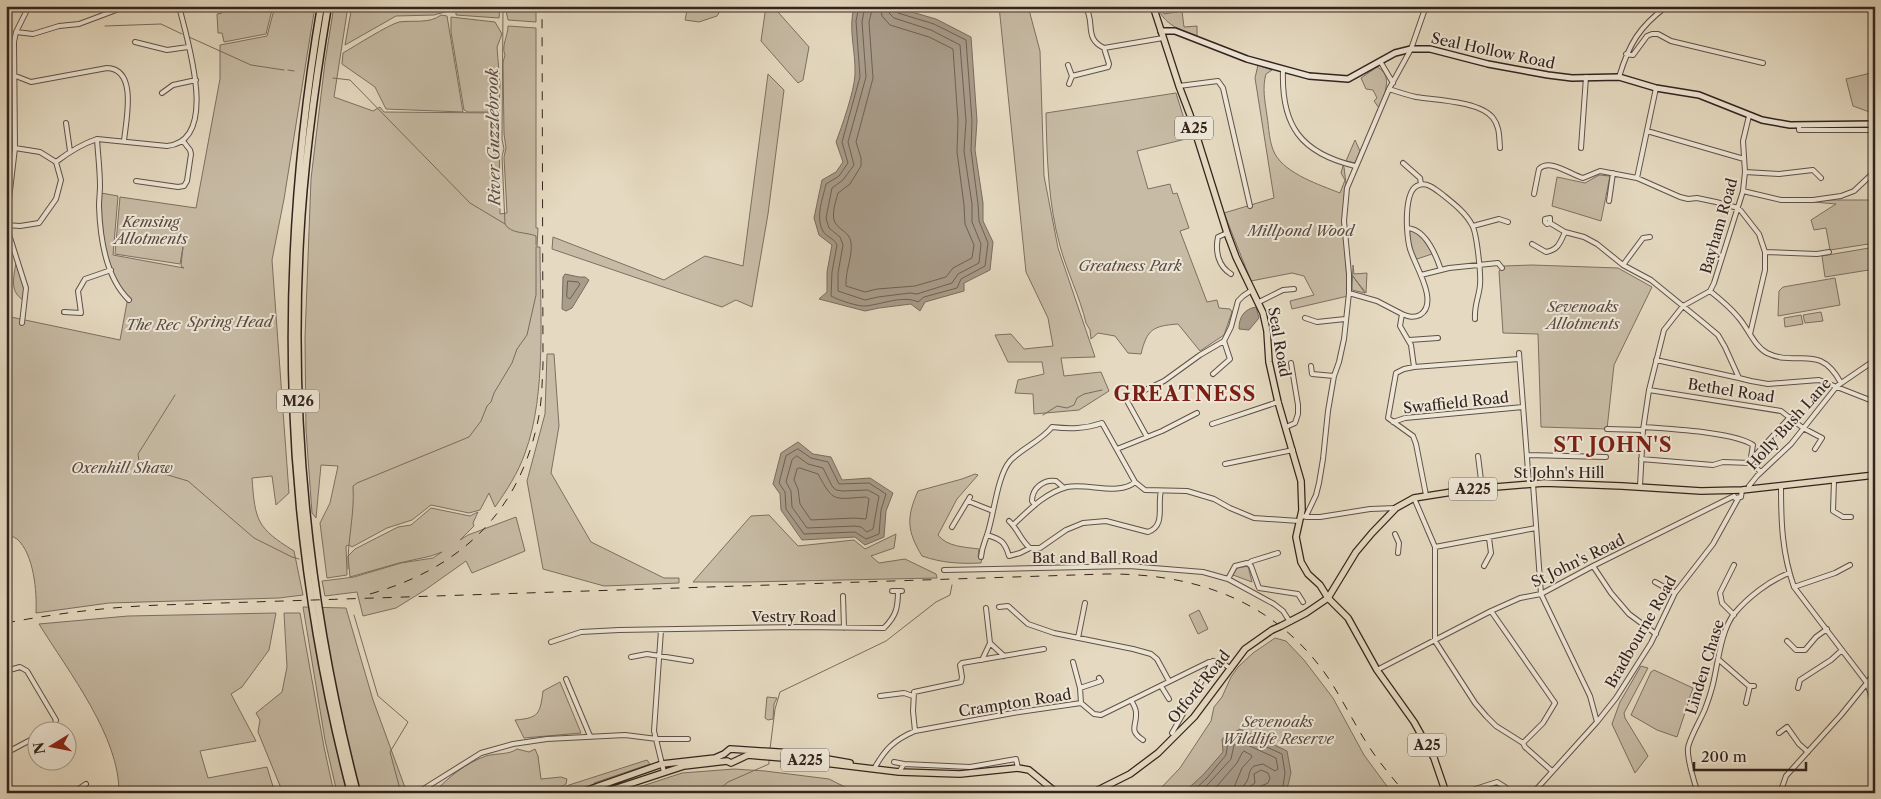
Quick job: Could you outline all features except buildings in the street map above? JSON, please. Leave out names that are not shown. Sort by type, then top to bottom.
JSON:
[{"type":"highway","name":"M26","points":[[321,6],[305,108],[295,210],[291,312],[292,408],[299,511],[311,605],[328,698],[350,793]]},
{"type":"highway","name":"M26","points":[[328,6],[311,115],[303,192],[298,300],[298,401],[305,502],[316,597],[336,702],[357,793]]},
{"type":"main road","name":"Seal Road","points":[[1153,6],[1195,129],[1227,234],[1266,321],[1269,362],[1278,402],[1302,487],[1302,518],[1296,539],[1301,562],[1308,574],[1320,585],[1328,598]]},
{"type":"main road","name":"Seal Hollow Road","points":[[1161,31],[1175,31],[1247,59],[1310,76],[1344,79],[1354,77],[1379,60],[1395,53],[1411,49],[1438,50],[1488,64],[1548,75],[1619,78],[1656,88],[1700,95],[1749,116],[1777,124],[1837,127],[1875,124]]},
{"type":"main road","name":"A225","points":[[1745,490],[1875,475]]},
{"type":"main road","name":"St John's Hill","points":[[1328,598],[1356,552],[1396,508],[1414,498],[1482,488],[1570,483],[1640,486],[1735,495],[1745,490]]},
{"type":"main road","name":"Otford Road","points":[[1092,793],[1130,774],[1158,753],[1194,717],[1245,649],[1272,630],[1290,622],[1328,598]]},
{"type":"main road","name":"A25","points":[[1328,598],[1348,618],[1377,670],[1421,733],[1434,758],[1446,793]]},
{"type":"main road","name":"A225","points":[[579,793],[662,764],[715,758],[724,754],[727,750],[793,753],[835,759],[874,769]]},
{"type":"main road","points":[[734,750],[738,754],[736,760]]},
{"type":"main road","points":[[724,754],[727,762]]},
{"type":"main road","name":"A225","points":[[602,793],[684,766],[731,763],[748,755],[899,772],[960,774],[1018,768]]},
{"type":"main road","points":[[1018,768],[1029,770],[1057,793]]},
{"type":"street","points":[[22,323],[26,288],[6,226],[15,148],[13,114],[14,42],[16,32],[29,6]]},
{"type":"street","points":[[16,32],[34,34],[59,26],[79,24],[127,6]]},
{"type":"street","points":[[56,162],[88,142],[98,140],[124,141],[168,146],[183,141],[189,134],[196,111],[196,80],[179,6]]},
{"type":"street","points":[[1085,6],[1090,13],[1092,39],[1104,48],[1163,38]]},
{"type":"street","points":[[1302,518],[1316,495],[1319,483],[1334,376],[1342,347],[1349,293],[1344,222],[1347,188],[1389,89],[1411,49],[1426,6]]},
{"type":"street","points":[[1619,78],[1626,54],[1639,32],[1667,6]]},
{"type":"street","points":[[1626,54],[1633,55],[1647,36],[1658,34],[1671,41],[1763,63]]},
{"type":"street","points":[[135,42],[167,50],[188,46]]},
{"type":"street","points":[[1072,76],[1108,67],[1109,64],[1104,48]]},
{"type":"street","points":[[1379,60],[1393,83]]},
{"type":"street","points":[[1068,65],[1072,76],[1069,84]]},
{"type":"street","points":[[13,75],[31,82],[106,68],[117,70],[124,78],[127,88],[124,141]]},
{"type":"street","points":[[1283,70],[1282,86],[1285,107],[1289,119],[1297,132],[1317,153],[1355,166]]},
{"type":"street","points":[[1581,148],[1586,77]]},
{"type":"street","points":[[162,93],[173,85],[196,80]]},
{"type":"street","points":[[1179,86],[1218,81],[1223,88],[1250,206]]},
{"type":"street","points":[[1637,178],[1656,88]]},
{"type":"street","points":[[1389,89],[1414,96],[1479,108],[1493,117],[1499,132],[1500,148]]},
{"type":"street","points":[[6,113],[13,114]]},
{"type":"street","name":"Bayham Road","points":[[1749,116],[1744,136],[1745,172],[1743,191],[1710,291],[1734,312],[1761,348],[1771,354],[1817,359],[1825,362],[1834,370],[1839,384]]},
{"type":"street","points":[[66,123],[70,152]]},
{"type":"street","name":"Seal Hollow Road","points":[[1837,127],[1869,130]]},
{"type":"street","points":[[1647,132],[1744,159]]},
{"type":"street","points":[[98,140],[100,232],[119,290],[128,300]]},
{"type":"street","points":[[136,182],[178,187],[185,184],[190,150],[183,141]]},
{"type":"street","points":[[6,226],[39,223],[56,200],[60,180],[56,162],[40,152],[15,148]]},
{"type":"street","points":[[1403,163],[1420,178],[1420,184]]},
{"type":"street","points":[[1534,194],[1533,188],[1539,169],[1547,165],[1560,168],[1583,178],[1600,171],[1637,178],[1680,197],[1688,199],[1697,198],[1738,208],[1759,234],[1765,252],[1765,270],[1750,334]]},
{"type":"street","points":[[1745,172],[1778,174],[1813,170],[1821,178]]},
{"type":"street","points":[[1609,202],[1613,188],[1612,173]]},
{"type":"street","points":[[1743,191],[1781,200],[1813,200],[1841,196],[1854,191],[1872,174]]},
{"type":"street","points":[[1349,293],[1377,301],[1411,317],[1422,313],[1427,307],[1428,298],[1421,275],[1409,248],[1407,228],[1409,199],[1415,187],[1420,184],[1426,184],[1452,203],[1473,226],[1480,284],[1475,318]]},
{"type":"street","points":[[1473,226],[1503,218],[1508,222]]},
{"type":"street","points":[[1550,223],[1565,232],[1584,237],[1597,244],[1623,265],[1651,280],[1683,306],[1718,335],[1739,378]]},
{"type":"street","points":[[1407,228],[1414,230],[1428,242],[1435,253],[1441,270]]},
{"type":"street","points":[[1532,244],[1546,252],[1552,251],[1559,246],[1565,232]]},
{"type":"street","points":[[1227,234],[1218,236],[1217,251],[1223,270],[1231,274]]},
{"type":"street","points":[[1623,265],[1643,238],[1650,237]]},
{"type":"street","points":[[1765,252],[1818,254],[1829,252]]},
{"type":"street","points":[[1421,275],[1441,270],[1498,263],[1502,268]]},
{"type":"street","points":[[64,312],[82,313],[78,292],[85,279],[111,270]]},
{"type":"street","points":[[1259,302],[1283,290],[1294,289]]},
{"type":"street","points":[[1146,437],[1126,399],[1164,381],[1200,355],[1224,341],[1231,327],[1238,302],[1252,290]]},
{"type":"street","points":[[1283,290],[1284,296]]},
{"type":"street","points":[[1640,486],[1643,428],[1649,390],[1664,330],[1683,306],[1710,291]]},
{"type":"street","points":[[1467,311],[1475,311]]},
{"type":"street","points":[[1402,314],[1400,326],[1409,340],[1414,367]]},
{"type":"street","points":[[1305,318],[1316,322],[1345,319]]},
{"type":"street","points":[[1409,340],[1436,338],[1434,332]]},
{"type":"street","points":[[1212,374],[1230,359],[1224,341]]},
{"type":"street","points":[[1519,353],[1536,528],[1540,594],[1590,696],[1597,722]]},
{"type":"street","points":[[1426,495],[1413,436],[1388,418],[1394,376],[1399,370],[1414,367],[1519,359]]},
{"type":"street","points":[[1656,360],[1751,382],[1768,384],[1819,380],[1839,384],[1875,402]]},
{"type":"street","name":"Holly Bush Lane","points":[[1735,495],[1741,497],[1761,472],[1791,444],[1839,384],[1875,360]]},
{"type":"street","points":[[1286,427],[1295,423],[1298,414],[1290,364]]},
{"type":"street","points":[[1311,366],[1312,374],[1334,376]]},
{"type":"street","points":[[1219,369],[1222,374]]},
{"type":"street","name":"Bethel Road","points":[[1649,390],[1781,411],[1803,428],[1822,438],[1816,449]]},
{"type":"street","points":[[1212,424],[1278,402]]},
{"type":"street","name":"Swaffield Road","points":[[1392,422],[1405,418],[1523,407]]},
{"type":"street","points":[[1117,449],[1171,427],[1196,413]]},
{"type":"street","points":[[1751,462],[1790,417]]},
{"type":"street","points":[[980,557],[1007,465],[1044,436],[1052,427],[1072,429],[1102,423],[1135,482],[1145,490],[1187,491],[1199,494],[1254,518],[1320,518],[1377,508],[1396,508]]},
{"type":"street","points":[[1607,429],[1643,428],[1695,432],[1745,440],[1753,445],[1751,462]]},
{"type":"street","points":[[1225,464],[1293,450]]},
{"type":"street","points":[[1528,454],[1606,457]]},
{"type":"street","points":[[1478,456],[1482,488]]},
{"type":"street","points":[[1641,459],[1713,465],[1723,462],[1751,462],[1761,472]]},
{"type":"street","points":[[1834,480],[1833,511],[1843,517],[1851,516]]},
{"type":"street","points":[[1034,505],[1032,495],[1044,483],[1056,481],[1064,488]]},
{"type":"street","points":[[1013,525],[1046,496],[1064,488],[1078,486],[1126,488],[1135,482]]},
{"type":"street","points":[[1781,486],[1781,533],[1789,573],[1794,587],[1867,683],[1875,713]]},
{"type":"street","points":[[987,535],[999,538],[1005,543],[1008,556],[1030,548],[1040,548],[1066,530],[1096,521],[1122,524],[1140,531],[1152,530],[1157,527],[1160,520],[1161,491]]},
{"type":"street","name":"St John's Road","points":[[1377,670],[1491,611],[1520,598],[1540,594],[1735,495]]},
{"type":"street","name":"Bradbourne Road","points":[[1533,793],[1597,722],[1637,666],[1656,634],[1675,593],[1713,544],[1735,495]]},
{"type":"street","points":[[1414,498],[1435,547],[1435,641],[1475,703],[1486,716],[1496,726],[1523,743],[1552,771]]},
{"type":"street","points":[[952,527],[969,499],[993,511]]},
{"type":"street","points":[[951,515],[956,519]]},
{"type":"street","points":[[1009,521],[1022,541],[1030,548]]},
{"type":"street","points":[[1435,547],[1536,528]]},
{"type":"street","points":[[1395,534],[1399,543],[1398,553]]},
{"type":"street","points":[[1484,566],[1491,553],[1488,538]]},
{"type":"street","points":[[1228,578],[1235,566],[1241,563],[1249,563],[1252,560],[1278,554]]},
{"type":"street","points":[[1249,563],[1257,585],[1260,588],[1298,594],[1303,602]]},
{"type":"street","points":[[1734,565],[1720,593],[1722,603],[1734,615]]},
{"type":"street","points":[[1794,587],[1841,573],[1850,565]]},
{"type":"street","name":"Bat and Ball Road","points":[[944,570],[1129,566],[1203,572],[1228,578],[1274,604],[1283,611],[1290,622]]},
{"type":"street","points":[[1593,566],[1611,593],[1629,614],[1656,634]]},
{"type":"street","name":"Linden Chase","points":[[1698,793],[1688,747],[1702,718],[1728,626],[1734,615],[1768,583],[1789,573]]},
{"type":"street","points":[[1655,582],[1675,593]]},
{"type":"street","points":[[1656,591],[1660,586]]},
{"type":"street","name":"Vestry Road","points":[[551,642],[581,632],[884,628],[892,621],[898,610],[900,591],[892,591]]},
{"type":"street","points":[[843,596],[844,628]]},
{"type":"street","points":[[1078,638],[1085,603]]},
{"type":"street","points":[[999,607],[1008,606],[1028,624],[1054,633],[1131,648],[1151,654],[1157,659],[1169,681]]},
{"type":"street","points":[[982,660],[990,643],[986,608]]},
{"type":"street","points":[[1491,611],[1555,704],[1542,723],[1523,743]]},
{"type":"street","points":[[1787,641],[1796,650],[1806,651],[1816,637],[1827,629]]},
{"type":"street","points":[[661,630],[654,731],[664,772]]},
{"type":"street","points":[[990,643],[1004,656]]},
{"type":"street","points":[[915,731],[913,696],[915,692],[961,682],[961,664],[1044,649]]},
{"type":"street","points":[[1798,688],[1800,680],[1831,660],[1842,650]]},
{"type":"street","points":[[631,657],[647,654],[691,660]]},
{"type":"street","points":[[1718,659],[1752,686],[1746,703]]},
{"type":"street","points":[[1213,660],[1220,661],[1231,668]]},
{"type":"street","name":"Crampton Road","points":[[874,769],[883,752],[901,737],[915,731],[1081,703],[1094,714],[1101,715],[1213,660]]},
{"type":"street","name":"Otford Road","points":[[1172,733],[1213,660]]},
{"type":"street","points":[[1073,662],[1080,688],[1081,703]]},
{"type":"street","points":[[6,671],[20,667],[26,669],[56,722]]},
{"type":"street","points":[[1780,793],[1786,776],[1875,673]]},
{"type":"street","points":[[1080,688],[1101,681],[1100,678]]},
{"type":"street","points":[[566,679],[590,736]]},
{"type":"street","points":[[1160,686],[1169,699]]},
{"type":"street","points":[[880,696],[904,693],[913,696]]},
{"type":"street","points":[[1131,700],[1137,714],[1134,726],[1135,737],[1143,740]]},
{"type":"street","points":[[1779,733],[1787,727],[1799,744],[1808,752]]},
{"type":"street","points":[[417,793],[467,761],[489,750],[530,741],[626,735],[657,739],[688,739]]},
{"type":"street","points":[[6,753],[28,741]]},
{"type":"street","points":[[894,762],[970,767],[1016,759],[1018,768]]},
{"type":"street","points":[[899,772],[904,764]]},
{"type":"street","points":[[1470,793],[1469,791],[1497,782],[1510,793]]},
{"type":"street","points":[[73,793],[86,784]]},
{"type":"green space","points":[[222,6],[273,6],[266,34],[224,42],[222,33],[218,33],[217,14],[222,13]]},
{"type":"green space","points":[[275,6],[315,6],[284,199],[272,260],[289,493],[276,505],[272,476],[252,478],[255,504],[260,522],[272,536],[294,551],[303,595],[279,598],[109,603],[36,613],[35,584],[31,563],[23,546],[17,539],[6,534],[6,316],[120,340],[128,297],[114,275],[105,248],[102,234],[101,193],[118,196],[113,255],[184,268],[181,266],[183,247],[180,264],[115,254],[120,197],[196,208],[220,79],[220,45],[267,36]]},
{"type":"green space","points":[[334,6],[348,6],[334,97],[373,111],[380,107],[384,112],[499,113],[500,214],[507,213],[504,157],[506,148],[504,134],[504,45],[508,26],[536,28],[536,228],[538,228],[537,247],[540,247],[541,352],[537,405],[532,430],[519,467],[495,507],[489,493],[480,510],[469,513],[431,505],[412,520],[387,528],[352,547],[346,546],[347,575],[327,578],[320,523],[330,503],[338,466],[321,465],[316,518],[312,513],[306,430],[305,338],[311,179],[325,62]]},
{"type":"green space","points":[[352,6],[454,6],[452,10],[434,15],[396,16],[345,45]]},
{"type":"green space","points":[[456,6],[500,6],[499,18],[456,15]]},
{"type":"green space","points":[[505,6],[536,6],[536,22],[508,20]]},
{"type":"green space","points":[[688,6],[723,6],[717,16],[699,22],[685,20]]},
{"type":"green space","points":[[766,6],[779,6],[778,12],[809,47],[803,80],[798,83],[761,41]]},
{"type":"green space","points":[[999,6],[1028,6],[1040,51],[1044,176],[1058,248],[1095,357],[1061,358],[1064,376],[1101,372],[1109,391],[1079,410],[1034,414],[1033,394],[1015,393],[1018,380],[1044,374],[1042,362],[1008,362],[995,335],[1011,334],[1024,349],[1053,346],[1048,318],[1026,272]]},
{"type":"green space","points":[[1157,6],[1162,6],[1164,14],[1182,11],[1184,27],[1197,26],[1197,36],[1173,26],[1160,13]]},
{"type":"green space","points":[[441,15],[447,16],[463,112],[386,109],[375,87],[342,64],[343,53],[387,27],[399,22],[432,20]]},
{"type":"green space","points":[[451,17],[495,22],[502,34],[497,47],[500,85],[499,112],[468,112],[464,110],[451,32]]},
{"type":"green space","name":"Millpond Wood","points":[[1258,65],[1272,70],[1266,74],[1264,95],[1272,145],[1280,161],[1304,178],[1340,193],[1345,180],[1341,173],[1344,167],[1346,184],[1343,220],[1348,296],[1292,309],[1290,301],[1314,295],[1304,276],[1292,273],[1251,281],[1224,213],[1274,198],[1255,78]]},
{"type":"green space","points":[[1377,67],[1385,75],[1386,80],[1385,92],[1379,108],[1374,101],[1377,98],[1373,90],[1366,89],[1361,78]]},
{"type":"green space","points":[[1875,72],[1875,114],[1853,106],[1846,79]]},
{"type":"green space","points":[[768,74],[784,90],[768,214],[752,307],[736,300],[722,307],[552,249],[553,237],[664,280],[705,256],[743,266]]},
{"type":"green space","name":"Greatness Park","points":[[1176,93],[1190,138],[1137,151],[1148,189],[1170,184],[1173,194],[1177,193],[1189,228],[1180,231],[1207,302],[1217,300],[1219,308],[1230,309],[1232,312],[1224,335],[1200,351],[1178,324],[1152,330],[1146,339],[1141,354],[1128,353],[1115,336],[1098,333],[1091,339],[1090,330],[1063,256],[1056,230],[1049,180],[1046,113]]},
{"type":"green space","points":[[1355,140],[1360,151],[1355,163],[1346,161]]},
{"type":"green space","points":[[1599,175],[1610,176],[1601,221],[1552,206],[1557,177],[1585,183]]},
{"type":"green space","points":[[1791,200],[1875,200],[1875,243],[1830,250],[1826,228],[1814,230],[1811,220],[1836,204]]},
{"type":"green space","points":[[1407,228],[1419,234],[1435,253],[1414,260]]},
{"type":"green space","points":[[1875,247],[1875,269],[1825,277],[1822,256]]},
{"type":"green space","points":[[16,262],[24,288],[23,300],[16,292],[13,283]]},
{"type":"green space","points":[[1353,265],[1354,274],[1367,273],[1366,293],[1353,276]]},
{"type":"green space","name":"Sevenoaks Allotments","points":[[1504,266],[1618,268],[1652,287],[1614,365],[1607,429],[1541,427],[1538,334],[1503,333],[1499,271]]},
{"type":"green space","points":[[1353,276],[1365,293],[1352,290]]},
{"type":"green space","points":[[1835,278],[1840,305],[1778,316],[1779,291],[1783,287]]},
{"type":"green space","points":[[1821,312],[1823,321],[1805,323],[1803,315]]},
{"type":"green space","points":[[1801,315],[1803,324],[1785,327],[1784,318]]},
{"type":"green space","points":[[547,354],[554,354],[559,426],[551,473],[591,542],[664,578],[679,578],[679,583],[604,586],[543,569],[527,481],[545,414]]},
{"type":"green space","points":[[975,474],[978,475],[957,499],[938,535],[951,544],[979,549],[978,557],[982,558],[981,563],[951,562],[922,556],[913,539],[910,524],[911,509],[918,491]]},
{"type":"green space","points":[[431,508],[470,516],[478,512],[473,523],[474,526],[460,540],[468,535],[516,517],[525,551],[472,573],[466,561],[396,608],[363,616],[357,592],[325,596],[322,581],[354,577],[401,563],[433,558],[442,552],[431,556],[399,563],[350,577],[348,556],[355,549],[398,527],[411,525]]},
{"type":"green space","points":[[769,515],[798,546],[854,540],[865,549],[896,534],[894,548],[871,556],[879,563],[905,559],[936,574],[937,578],[693,582],[751,516]]},
{"type":"green space","points":[[1248,566],[1252,582],[1233,575],[1237,568]]},
{"type":"green space","points":[[303,607],[346,608],[373,700],[407,793],[337,793],[325,740]]},
{"type":"green space","points":[[1199,610],[1208,629],[1198,634],[1189,615]]},
{"type":"green space","points":[[276,613],[269,650],[242,687],[231,694],[256,741],[200,751],[208,778],[267,767],[275,793],[119,793],[117,772],[102,727],[77,683],[39,624],[128,616]]},
{"type":"green space","points":[[284,613],[300,613],[334,793],[283,793],[258,732],[260,720],[256,713],[282,692],[287,667]]},
{"type":"green space","name":"Sevenoaks Wildlife Reserve","points":[[1275,638],[1286,641],[1304,660],[1333,698],[1364,755],[1392,793],[1153,793],[1160,789],[1180,768],[1211,721],[1214,707],[1222,697],[1238,667],[1253,653]]},
{"type":"green space","points":[[1641,666],[1648,668],[1624,713],[1625,718],[1648,756],[1635,773],[1612,724],[1620,702]]},
{"type":"green space","points":[[1654,670],[1693,688],[1677,737],[1657,730],[1631,715],[1651,672]]},
{"type":"green space","points":[[560,682],[581,733],[524,738],[515,720],[534,716],[541,705],[543,691]]},
{"type":"green space","points":[[767,697],[777,698],[774,704],[773,719],[768,720],[765,718]]},
{"type":"green space","points":[[517,749],[529,752],[535,749],[538,756],[541,779],[561,777],[567,779],[566,784],[548,793],[434,793],[445,781],[471,762],[486,756]]},
{"type":"green space","points":[[647,760],[650,764],[594,783],[598,793],[553,793],[569,785]]},
{"type":"green space","points":[[734,769],[829,779],[857,793],[621,793],[682,773]]},
{"type":"water","points":[[854,6],[891,6],[936,19],[971,37],[977,121],[975,150],[983,203],[983,221],[993,242],[990,270],[964,283],[964,291],[925,302],[920,311],[911,304],[865,311],[819,299],[827,292],[827,272],[832,245],[819,235],[814,218],[822,180],[836,172],[843,162],[836,142],[847,109],[855,75],[852,32]]},
{"type":"water","points":[[565,274],[585,277],[589,280],[572,308],[566,311],[562,309],[563,277]]},
{"type":"water","points":[[1256,307],[1259,318],[1249,330],[1239,329],[1243,314]]},
{"type":"water","points":[[798,442],[813,454],[831,457],[842,480],[870,478],[893,493],[886,511],[884,537],[865,545],[855,537],[802,540],[781,510],[780,494],[773,484],[781,453]]},
{"type":"water","points":[[1240,729],[1287,751],[1291,773],[1286,793],[1259,793],[1255,790],[1249,793],[1183,793],[1203,775],[1223,752],[1222,739]]},
{"type":"waterway","name":"River Guzzlebrook","points":[[503,6],[502,139],[504,149],[502,156],[505,224],[511,230],[536,236],[536,245]]},
{"type":"waterway","points":[[105,26],[161,24],[182,34]]},
{"type":"waterway","points":[[189,37],[251,65],[284,70]]},
{"type":"waterway","points":[[288,70],[294,71]]},
{"type":"waterway","points":[[333,78],[350,80],[470,203],[505,224]]},
{"type":"waterway","name":"River Guzzlebrook","points":[[348,569],[353,486],[469,437],[481,421],[487,406],[512,363],[517,349],[527,335],[536,295],[536,247]]},
{"type":"waterway","points":[[1043,415],[1057,406],[1067,408],[1074,405],[1077,398],[1084,394],[1102,390]]},
{"type":"waterway","points":[[175,395],[138,454],[139,461],[151,470],[188,481],[254,538],[299,559]]},
{"type":"waterway","points":[[770,749],[775,709],[780,692],[886,641],[936,602],[950,595],[952,585]]},
{"type":"waterway","name":"River Guzzlebrook","points":[[354,615],[378,696],[408,722],[390,752],[401,793]]},
{"type":"waterway","points":[[715,793],[728,782],[769,764],[769,758]]},
{"type":"railway","points":[[370,594],[402,583],[430,570],[456,553],[479,534],[499,511],[515,486],[528,457],[540,410],[543,364],[542,6]]},
{"type":"railway","points":[[6,623],[84,611],[161,605],[1105,574],[1139,575],[1171,579],[1202,586],[1231,597],[1259,611],[1284,630],[1308,652],[1329,679],[1370,749],[1405,793]]},
{"type":"district","name":"GREATNESS","points":[[1185,394]]},
{"type":"district","name":"ST JOHN'S","points":[[1613,445]]},
{"type":"park label","name":"Kemsing Allotments","points":[[151,230]]},
{"type":"park label","name":"Spring Head","points":[[230,322]]},
{"type":"park label","name":"The Rec","points":[[153,325]]},
{"type":"park label","name":"Oxenhill Shaw","points":[[122,468]]}]
